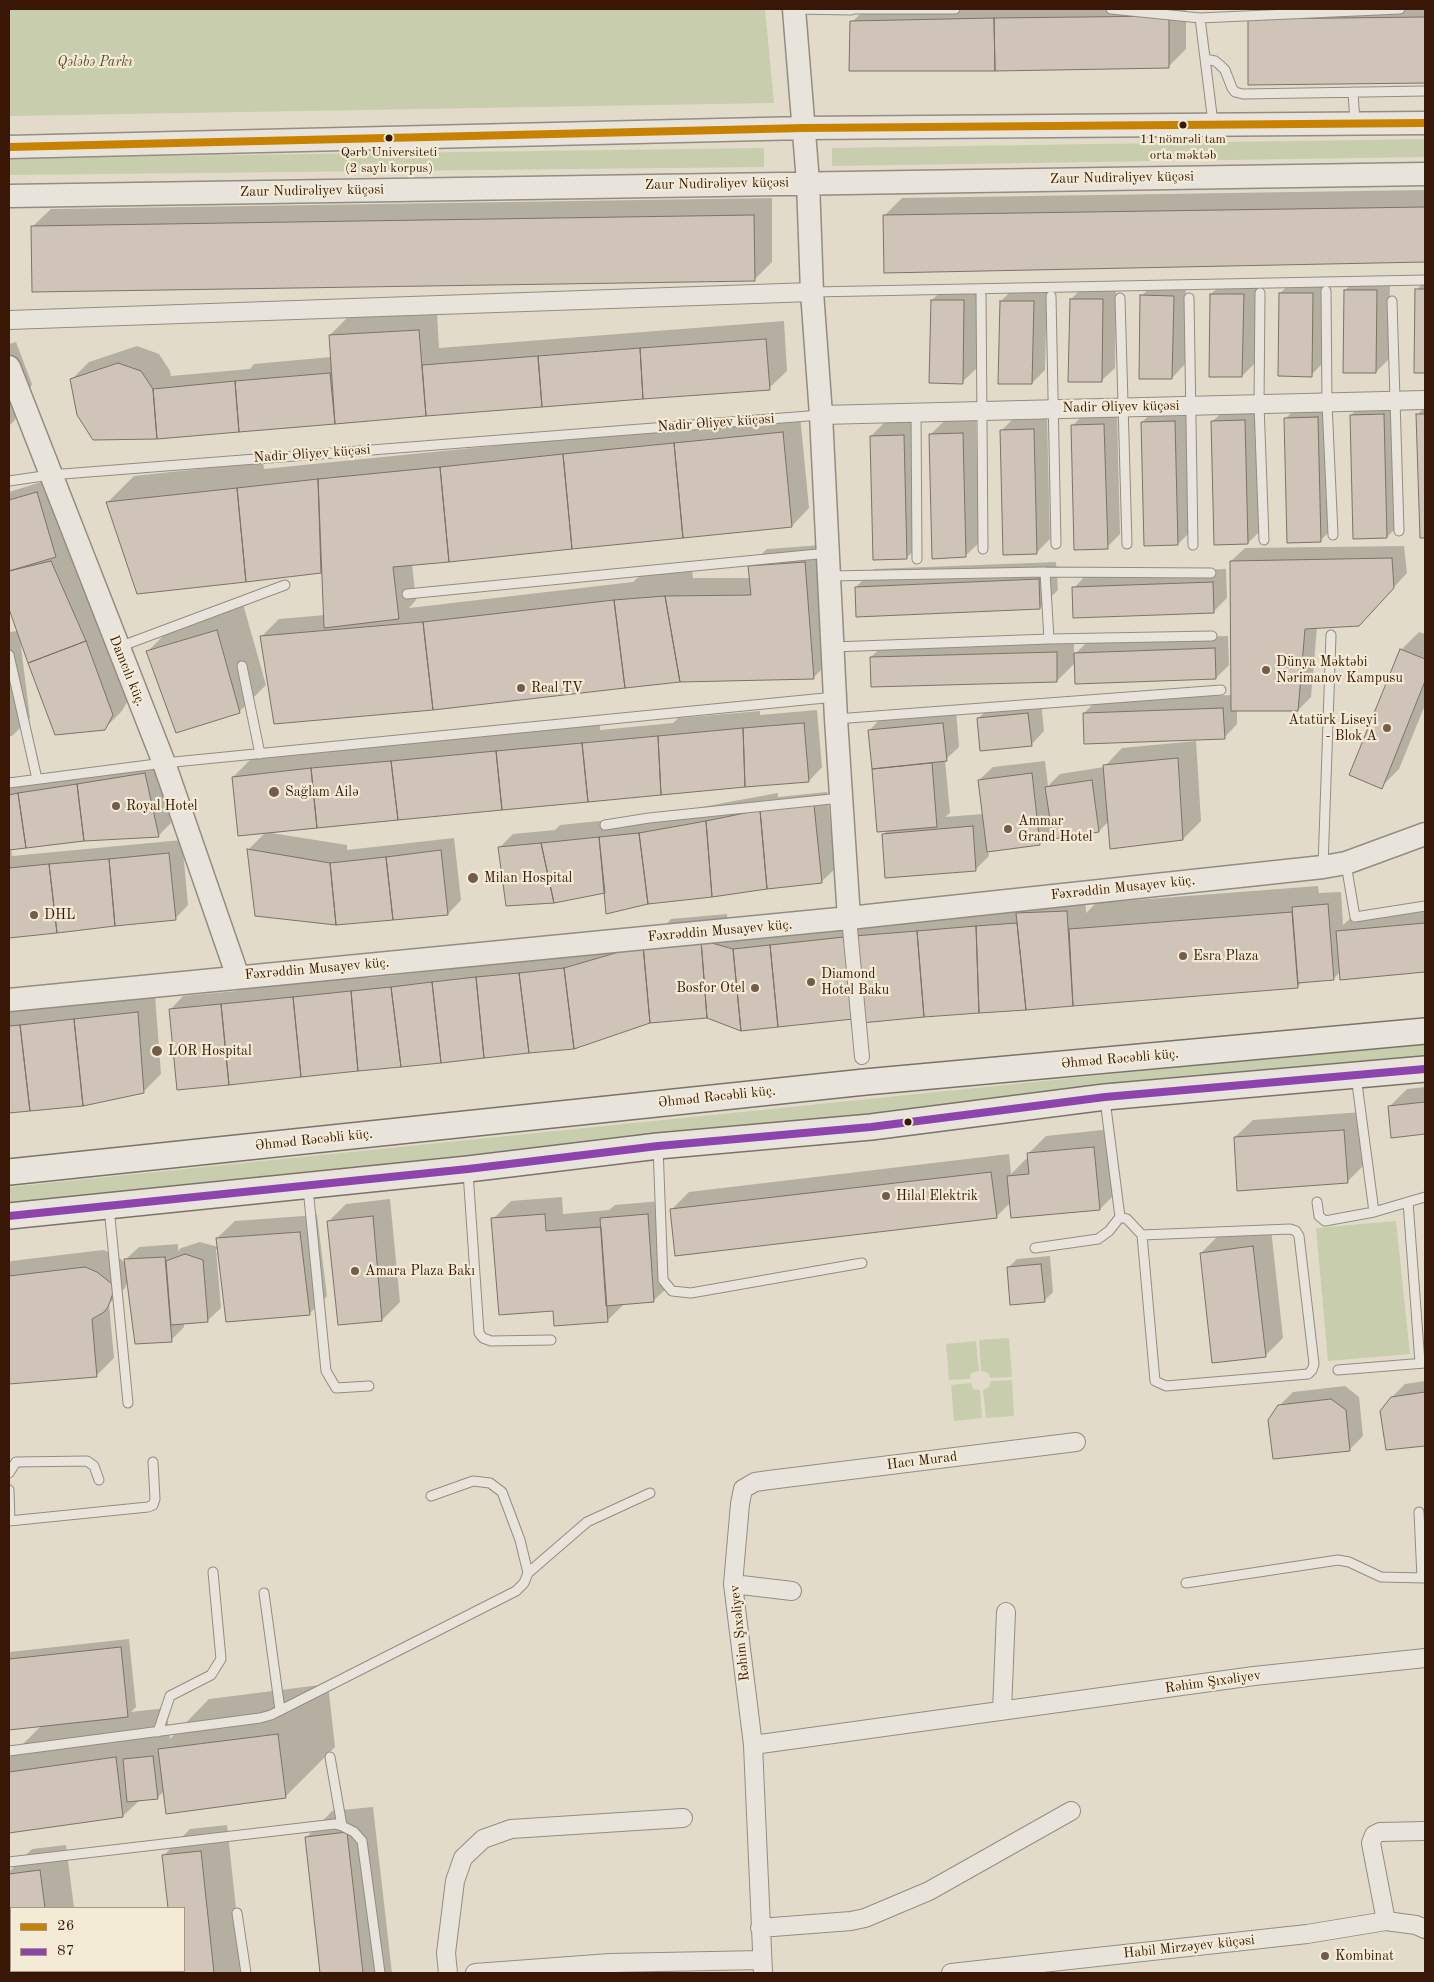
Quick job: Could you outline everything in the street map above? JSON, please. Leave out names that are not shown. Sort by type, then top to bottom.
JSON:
[{"type":"main road","name":"Əhməd Rəcəbli küç.","points":[[9,1172],[866,1082],[1425,1031]]},
{"type":"main road","points":[[9,1216],[468,1169],[658,1146],[871,1127],[1105,1097],[1425,1069]]},
{"type":"street","points":[[794,9],[808,182],[812,292],[821,415],[835,708],[849,918],[862,1057]]},
{"type":"street","points":[[9,147],[804,128],[1425,123]]},
{"type":"street","name":"Zaur Nudirəliyev küçəsi","points":[[9,196],[808,182],[1425,174]]},
{"type":"street","points":[[9,320],[812,292]]},
{"type":"street","name":"Damcılı küç.","points":[[9,367],[164,763],[238,977]]},
{"type":"street","name":"Nadir Əliyev küçəsi","points":[[821,415],[1425,400]]},
{"type":"street","name":"Fəxrəddin Musayev küç.","points":[[9,1000],[849,918],[1324,866],[1346,863],[1425,834]]},
{"type":"street","name":"Hacı Murad","points":[[768,1480],[1076,1442]]},
{"type":"street","name":"Rəhim Şıxəliyev","points":[[762,1966],[753,1745],[733,1584],[743,1489],[755,1482],[768,1480]]},
{"type":"street","points":[[733,1584],[792,1590]]},
{"type":"street","points":[[1002,1711],[1006,1612]]},
{"type":"street","name":"Rəhim Şıxəliyev","points":[[753,1745],[1254,1676],[1425,1658]]},
{"type":"street","points":[[760,1928],[851,1921],[865,1918],[929,1891],[1071,1811]]},
{"type":"street","points":[[448,1973],[446,1953],[456,1880],[463,1858],[483,1838],[511,1828],[683,1818]]},
{"type":"street","points":[[1386,1921],[1371,1843],[1374,1835],[1380,1832],[1425,1832]]},
{"type":"street","name":"Habil Mirzəyev küçəsi","points":[[951,1973],[1307,1934],[1386,1921],[1416,1925],[1425,1929]]},
{"type":"street","points":[[475,1973],[610,1963],[762,1966]]},
{"type":"lane","points":[[794,9],[955,9]]},
{"type":"lane","points":[[1111,9],[1200,18],[1228,12],[1400,9]]},
{"type":"lane","points":[[1200,18],[1213,124]]},
{"type":"lane","points":[[1205,59],[1220,65],[1225,70],[1235,92],[1243,94],[1425,91]]},
{"type":"lane","points":[[1353,92],[1355,123]]},
{"type":"lane","points":[[812,292],[1425,280]]},
{"type":"lane","points":[[1326,290],[1327,403],[1333,535]]},
{"type":"lane","points":[[1260,293],[1259,404],[1264,540]]},
{"type":"lane","points":[[981,295],[983,549]]},
{"type":"lane","points":[[1051,296],[1055,408],[1056,544]]},
{"type":"lane","points":[[1120,298],[1127,544]]},
{"type":"lane","points":[[1188,298],[1193,545]]},
{"type":"lane","points":[[1392,301],[1399,530]]},
{"type":"lane","points":[[916,412],[917,559]]},
{"type":"lane","name":"Nadir Əliyev küçəsi","points":[[9,481],[50,475],[821,415]]},
{"type":"lane","points":[[407,594],[828,553]]},
{"type":"lane","points":[[1045,572],[1049,639]]},
{"type":"lane","points":[[829,576],[1045,572],[1211,573]]},
{"type":"lane","points":[[118,647],[285,585]]},
{"type":"lane","points":[[1324,866],[1331,635]]},
{"type":"lane","points":[[833,647],[1049,639],[1212,636]]},
{"type":"lane","points":[[9,655],[37,779]]},
{"type":"lane","points":[[242,666],[260,754]]},
{"type":"lane","points":[[9,783],[164,763],[260,754],[835,708],[1222,690]]},
{"type":"lane","points":[[605,825],[649,818],[841,798]]},
{"type":"lane","points":[[1346,863],[1355,917],[1425,906]]},
{"type":"lane","points":[[1356,1076],[1374,1212]]},
{"type":"lane","points":[[1035,1248],[1098,1239],[1109,1231],[1120,1217],[1105,1097]]},
{"type":"lane","points":[[658,1146],[663,1280],[672,1291],[691,1293],[862,1263]]},
{"type":"lane","points":[[468,1169],[479,1333],[483,1338],[491,1341],[551,1340]]},
{"type":"lane","points":[[307,1185],[326,1371],[336,1388],[369,1386]]},
{"type":"lane","points":[[1317,1202],[1319,1216],[1326,1221],[1374,1212],[1425,1197]]},
{"type":"lane","points":[[1338,1370],[1423,1363],[1408,1202]]},
{"type":"lane","points":[[108,1206],[128,1403]]},
{"type":"lane","points":[[1120,1217],[1127,1219],[1142,1235],[1155,1381],[1166,1386],[1308,1374],[1312,1370],[1314,1364],[1299,1236],[1296,1231],[1290,1229],[1142,1235]]},
{"type":"lane","points":[[9,1473],[16,1462],[86,1461],[94,1466],[99,1480]]},
{"type":"lane","points":[[9,1490],[9,1521],[148,1507],[153,1505],[155,1499],[154,1462]]},
{"type":"lane","points":[[431,1496],[473,1481],[490,1483],[502,1492],[520,1540],[528,1573]]},
{"type":"lane","points":[[9,1751],[271,1716],[516,1591],[524,1583],[528,1573],[587,1522],[650,1493]]},
{"type":"lane","points":[[1186,1583],[1338,1560],[1349,1562],[1381,1577],[1424,1578],[1419,1512]]},
{"type":"lane","points":[[158,1732],[170,1696],[211,1675],[221,1659],[213,1572]]},
{"type":"lane","points":[[264,1593],[280,1710]]},
{"type":"lane","points":[[330,1757],[342,1826]]},
{"type":"lane","points":[[9,1862],[335,1824],[342,1826],[354,1832],[362,1841],[380,1973]]},
{"type":"lane","points":[[237,1913],[246,1973]]},
{"type":"green space","name":"Qələbə Parkı","points":[[9,9],[765,9],[774,103],[9,116]]},
{"type":"green space","points":[[1425,139],[1425,157],[832,166],[832,148]]},
{"type":"green space","points":[[764,148],[764,167],[9,175],[9,158]]},
{"type":"green space","points":[[1425,1042],[1425,1057],[9,1208],[9,1187]]},
{"type":"green space","points":[[1396,1221],[1410,1354],[1328,1361],[1316,1228]]},
{"type":"green space","points":[[1009,1338],[1012,1377],[990,1378],[988,1373],[981,1371],[979,1340]]},
{"type":"green space","points":[[976,1341],[979,1371],[971,1373],[970,1379],[949,1380],[946,1344]]},
{"type":"green space","points":[[1012,1380],[1014,1416],[986,1418],[983,1390],[989,1387],[991,1381]]},
{"type":"green space","points":[[971,1383],[973,1389],[980,1390],[982,1418],[954,1421],[951,1385]]},
{"type":"building","points":[[1169,16],[1169,68],[995,71],[994,18]]},
{"type":"building","points":[[1425,17],[1425,83],[1248,85],[1248,19]]},
{"type":"building","points":[[994,18],[995,71],[849,71],[850,21]]},
{"type":"building","points":[[1425,207],[1425,262],[884,273],[883,215]]},
{"type":"building","points":[[754,215],[755,281],[32,292],[31,226]]},
{"type":"building","points":[[1415,289],[1425,289],[1425,373],[1414,373]]},
{"type":"building","points":[[1344,290],[1377,290],[1376,373],[1343,373]]},
{"type":"building","points":[[1279,293],[1313,293],[1312,377],[1278,376]]},
{"type":"building","points":[[1210,294],[1244,294],[1242,377],[1209,377]]},
{"type":"building","points":[[1140,295],[1174,296],[1172,379],[1139,379]]},
{"type":"building","points":[[1070,299],[1103,299],[1102,382],[1068,382]]},
{"type":"building","points":[[931,300],[964,300],[963,384],[929,383]]},
{"type":"building","points":[[1000,301],[1034,301],[1032,384],[998,384]]},
{"type":"building","points":[[419,330],[426,416],[335,424],[329,335]]},
{"type":"building","points":[[766,339],[770,390],[643,399],[640,348]]},
{"type":"building","points":[[640,348],[643,399],[542,407],[538,356]]},
{"type":"building","points":[[538,356],[542,407],[426,416],[422,365]]},
{"type":"building","points":[[118,363],[141,371],[153,389],[157,439],[93,440],[77,415],[70,379]]},
{"type":"building","points":[[330,373],[335,424],[239,432],[235,381]]},
{"type":"building","points":[[235,381],[239,432],[157,439],[153,389]]},
{"type":"building","points":[[1384,414],[1387,538],[1353,539],[1350,415]]},
{"type":"building","points":[[1416,414],[1425,414],[1425,538],[1420,538]]},
{"type":"building","points":[[1318,417],[1321,542],[1287,543],[1284,418]]},
{"type":"building","points":[[1245,420],[1248,544],[1214,545],[1211,421]]},
{"type":"building","points":[[1175,421],[1178,545],[1144,546],[1141,422]]},
{"type":"building","points":[[1104,424],[1108,549],[1074,550],[1071,425]]},
{"type":"building","points":[[1034,429],[1037,554],[1003,555],[1000,430]]},
{"type":"building","points":[[783,432],[792,527],[683,538],[674,443]]},
{"type":"building","points":[[963,433],[966,557],[932,559],[929,434]]},
{"type":"building","points":[[904,435],[907,559],[873,560],[870,436]]},
{"type":"building","points":[[674,443],[683,538],[572,549],[563,454]]},
{"type":"building","points":[[563,454],[572,549],[449,562],[440,467]]},
{"type":"building","points":[[440,467],[449,562],[393,567],[399,619],[324,628],[318,479]]},
{"type":"building","points":[[318,479],[321,573],[246,582],[237,488]]},
{"type":"building","points":[[237,488],[246,582],[137,594],[106,502]]},
{"type":"building","points":[[37,492],[56,557],[9,571],[9,500]]},
{"type":"building","name":"Dünya Məktəbi Nərimanov Kampusu","points":[[1392,558],[1394,588],[1359,626],[1305,629],[1298,711],[1231,711],[1230,561]]},
{"type":"building","points":[[51,561],[86,641],[28,663],[9,609],[9,571]]},
{"type":"building","points":[[805,562],[814,679],[680,682],[665,596],[751,595],[748,566]]},
{"type":"building","points":[[1039,579],[1040,609],[856,617],[855,587]]},
{"type":"building","points":[[1213,582],[1214,613],[1073,618],[1072,587]]},
{"type":"building","points":[[665,596],[680,682],[625,688],[614,600]]},
{"type":"building","points":[[614,600],[625,688],[433,710],[423,622]]},
{"type":"building","points":[[423,622],[433,710],[274,724],[260,636]]},
{"type":"building","points":[[217,630],[240,713],[176,733],[146,651]]},
{"type":"building","points":[[86,641],[113,715],[105,730],[55,735],[28,663]]},
{"type":"building","points":[[1215,648],[1216,679],[1075,684],[1074,653]]},
{"type":"building","name":"Atatürk Liseyi - Blok A","points":[[1400,649],[1425,659],[1425,681],[1382,789],[1349,775]]},
{"type":"building","points":[[1057,652],[1057,682],[871,687],[870,657]]},
{"type":"building","points":[[1223,708],[1225,739],[1084,744],[1083,713]]},
{"type":"building","points":[[1028,713],[1032,746],[980,751],[977,718]]},
{"type":"building","points":[[804,723],[809,782],[745,787],[743,728]]},
{"type":"building","points":[[943,723],[947,761],[872,769],[868,730]]},
{"type":"building","points":[[743,728],[745,787],[661,795],[658,736]]},
{"type":"building","points":[[658,736],[661,795],[588,802],[582,743]]},
{"type":"building","points":[[582,743],[588,802],[502,810],[496,751]]},
{"type":"building","points":[[496,751],[502,810],[398,820],[391,761]]},
{"type":"building","points":[[1178,758],[1183,840],[1110,849],[1103,765]]},
{"type":"building","points":[[391,761],[398,820],[317,828],[311,768]]},
{"type":"building","points":[[932,763],[937,827],[877,832],[872,769]]},
{"type":"building","name":"Sağlam Ailə","points":[[311,768],[317,828],[238,836],[232,777]]},
{"type":"building","points":[[145,773],[159,837],[84,841],[77,784]]},
{"type":"building","points":[[1032,773],[1040,845],[987,852],[978,780]]},
{"type":"building","points":[[1092,780],[1099,832],[1053,839],[1045,787]]},
{"type":"building","points":[[77,784],[84,841],[26,848],[18,793]]},
{"type":"building","points":[[18,793],[26,848],[9,850],[9,795]]},
{"type":"building","points":[[814,805],[822,883],[767,889],[760,810]]},
{"type":"building","points":[[760,810],[767,889],[712,897],[706,821]]},
{"type":"building","points":[[706,821],[712,897],[648,904],[639,833]]},
{"type":"building","points":[[973,826],[976,871],[885,878],[882,834]]},
{"type":"building","points":[[639,833],[648,904],[606,914],[599,837]]},
{"type":"building","points":[[599,837],[605,893],[554,903],[541,843]]},
{"type":"building","points":[[541,843],[554,903],[506,906],[498,847]]},
{"type":"building","points":[[247,849],[330,863],[336,925],[255,916]]},
{"type":"building","points":[[441,850],[448,915],[393,920],[386,857]]},
{"type":"building","points":[[169,853],[176,920],[115,926],[109,859]]},
{"type":"building","points":[[386,857],[393,920],[336,925],[330,863]]},
{"type":"building","points":[[109,859],[115,926],[57,933],[49,864]]},
{"type":"building","points":[[49,864],[57,933],[9,938],[9,868]]},
{"type":"building","points":[[1328,904],[1334,980],[1298,983],[1292,907]]},
{"type":"building","points":[[1067,911],[1073,1006],[1026,1010],[1016,913]]},
{"type":"building","name":"Esra Plaza","points":[[1292,912],[1298,988],[1073,1006],[1069,929]]},
{"type":"building","points":[[1017,923],[1026,1010],[979,1013],[976,926]]},
{"type":"building","points":[[1425,923],[1425,972],[1340,980],[1336,931]]},
{"type":"building","points":[[976,926],[979,1013],[924,1017],[917,931]]},
{"type":"building","points":[[917,931],[924,1017],[861,1023],[854,936]]},
{"type":"building","name":"Diamond Hotel Baku","points":[[844,937],[853,1019],[778,1027],[770,945]]},
{"type":"building","points":[[701,940],[707,1018],[650,1023],[643,945]]},
{"type":"building","points":[[701,940],[733,949],[741,1031],[707,1018]]},
{"type":"building","points":[[643,945],[650,1023],[574,1049],[564,968]]},
{"type":"building","name":"Bosfor Otel","points":[[770,945],[778,1027],[741,1031],[733,949]]},
{"type":"building","points":[[564,968],[574,1049],[529,1053],[519,973]]},
{"type":"building","points":[[519,973],[529,1053],[484,1058],[476,977]]},
{"type":"building","points":[[476,977],[484,1058],[441,1063],[432,982]]},
{"type":"building","points":[[432,982],[441,1063],[401,1067],[391,987]]},
{"type":"building","points":[[391,987],[401,1067],[358,1071],[351,991]]},
{"type":"building","points":[[351,991],[358,1071],[301,1077],[293,997]]},
{"type":"building","points":[[293,997],[301,1077],[229,1085],[221,1004]]},
{"type":"building","points":[[221,1004],[229,1085],[177,1090],[169,1009]]},
{"type":"building","points":[[138,1012],[144,1093],[83,1106],[74,1019]]},
{"type":"building","points":[[74,1019],[83,1106],[30,1111],[20,1025]]},
{"type":"building","points":[[20,1025],[30,1111],[9,1113],[9,1026]]},
{"type":"building","points":[[1425,1102],[1425,1134],[1391,1138],[1388,1106]]},
{"type":"building","points":[[1344,1130],[1348,1183],[1237,1191],[1234,1137]]},
{"type":"building","points":[[1094,1147],[1100,1210],[1011,1218],[1007,1176],[1029,1174],[1027,1153]]},
{"type":"building","points":[[991,1172],[997,1218],[675,1256],[670,1209]]},
{"type":"building","points":[[545,1214],[546,1231],[601,1227],[608,1322],[554,1326],[553,1311],[499,1315],[491,1218]]},
{"type":"building","points":[[648,1214],[654,1302],[606,1306],[600,1218]]},
{"type":"building","name":"Amara Plaza Bakı","points":[[373,1216],[382,1321],[338,1325],[327,1221]]},
{"type":"building","points":[[300,1232],[310,1315],[226,1322],[216,1238]]},
{"type":"building","points":[[1253,1246],[1266,1357],[1212,1363],[1200,1253]]},
{"type":"building","points":[[185,1254],[203,1260],[208,1322],[171,1325],[166,1261]]},
{"type":"building","points":[[165,1257],[172,1342],[135,1344],[124,1259]]},
{"type":"building","points":[[1041,1264],[1045,1302],[1010,1305],[1007,1267]]},
{"type":"building","points":[[85,1267],[97,1272],[112,1284],[113,1293],[104,1312],[92,1319],[97,1377],[9,1384],[9,1276]]},
{"type":"building","points":[[1425,1392],[1425,1446],[1386,1450],[1380,1411],[1391,1397]]},
{"type":"building","points":[[1331,1399],[1346,1410],[1350,1451],[1273,1459],[1268,1420],[1278,1405]]},
{"type":"building","points":[[121,1647],[128,1717],[9,1730],[9,1659]]},
{"type":"building","points":[[278,1734],[286,1798],[166,1814],[158,1749]]},
{"type":"building","points":[[153,1756],[158,1799],[127,1802],[123,1759]]},
{"type":"building","points":[[116,1757],[123,1817],[9,1833],[9,1772]]},
{"type":"building","points":[[347,1832],[363,1973],[320,1973],[305,1837]]},
{"type":"building","points":[[201,1851],[214,1973],[175,1973],[185,1972],[185,1907],[168,1907],[162,1855]]},
{"type":"building","points":[[40,1870],[45,1907],[10,1907],[10,1924],[9,1913],[9,1874]]},
{"type":"building","points":[[16,1972],[52,1972],[52,1973]]},
{"type":"transit line","name":"26","points":[[9,147],[804,128],[1425,123]]},
{"type":"transit line","name":"87","points":[[9,1216],[468,1169],[658,1146],[871,1127],[1105,1097],[1425,1069]]},
{"type":"place","name":"11 nömrəli tam orta məktəb","points":[[1183,125]]},
{"type":"place","name":"Qərb Universiteti (2 saylı korpus)","points":[[389,138]]},
{"type":"place","name":"Dünya Məktəbi Nərimanov Kampusu","points":[[1266,670]]},
{"type":"place","name":"Real TV","points":[[521,688]]},
{"type":"place","name":"Atatürk Liseyi - Blok A","points":[[1387,728]]},
{"type":"place","name":"Sağlam Ailə","points":[[274,792]]},
{"type":"place","name":"Royal Hotel","points":[[116,806]]},
{"type":"place","name":"Ammar Grand Hotel","points":[[1008,829]]},
{"type":"place","name":"Milan Hospital","points":[[473,878]]},
{"type":"place","name":"DHL","points":[[34,915]]},
{"type":"place","name":"Esra Plaza","points":[[1183,956]]},
{"type":"place","name":"Diamond Hotel Baku","points":[[811,982]]},
{"type":"place","name":"Bosfor Otel","points":[[755,988]]},
{"type":"place","name":"LOR Hospital","points":[[157,1051]]},
{"type":"place","name":"Hilal Elektrik","points":[[886,1196]]},
{"type":"place","name":"Amara Plaza Bakı","points":[[355,1271]]},
{"type":"place","name":"Kombinat","points":[[1325,1956]]}]
